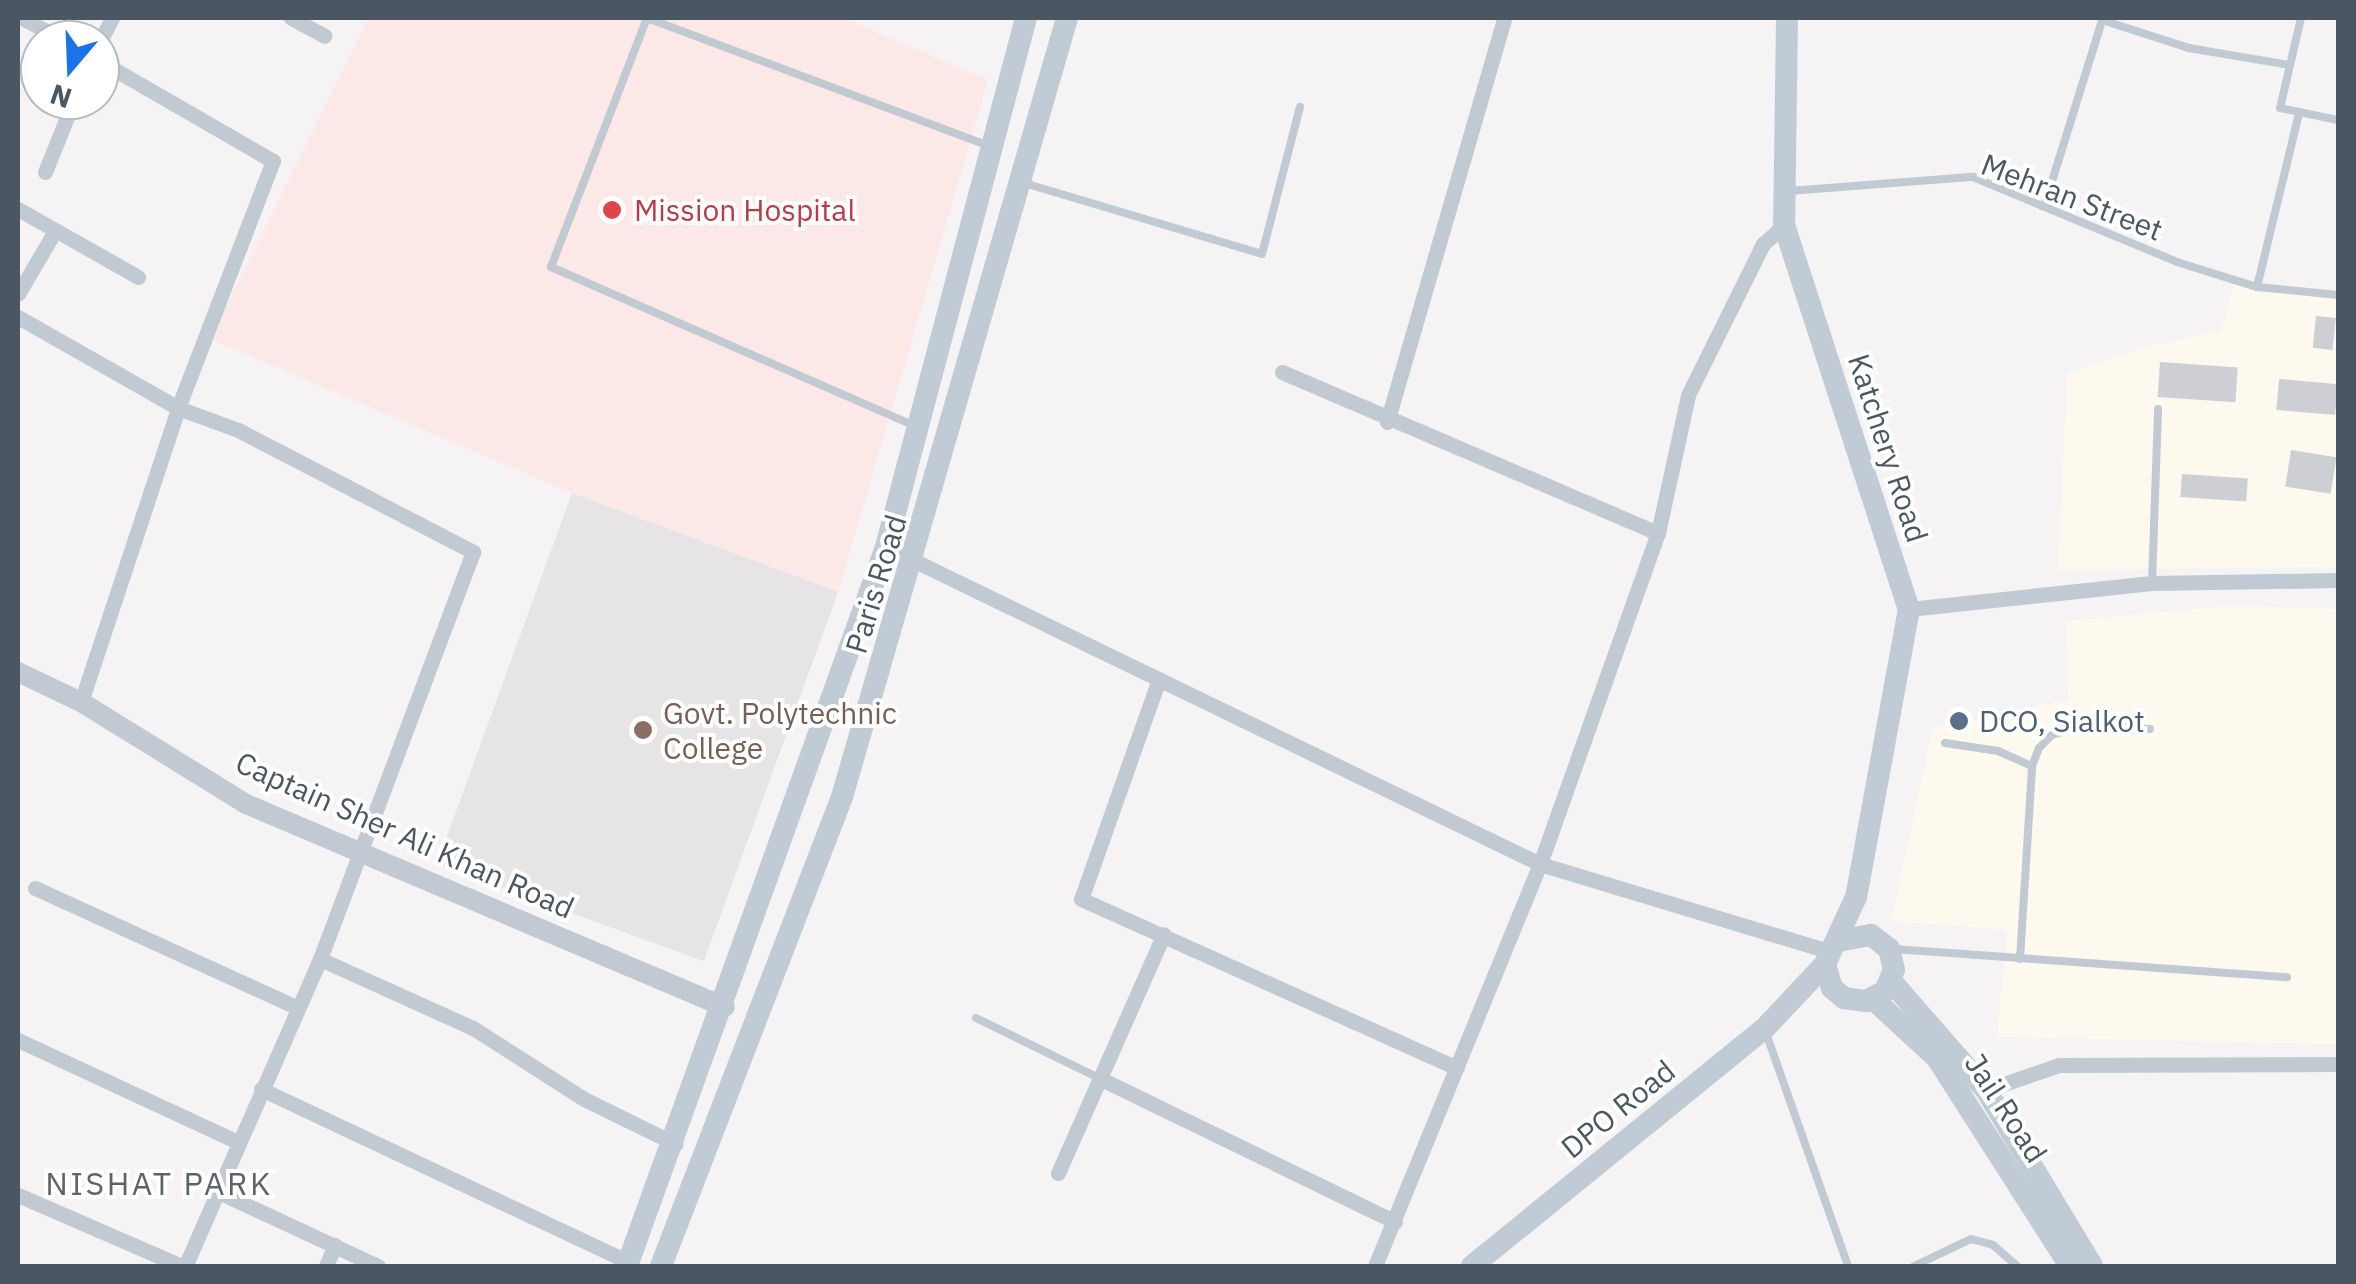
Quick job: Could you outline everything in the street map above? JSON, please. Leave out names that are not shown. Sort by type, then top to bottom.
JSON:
[{"type":"main road","name":"Paris Road","points":[[628,1264],[676,1144],[886,547],[1026,18]]},
{"type":"main road","name":"Paris Road","points":[[661,1266],[842,797],[915,561],[1067,18]]},
{"type":"main road","name":"Katchery Road","points":[[1787,18],[1784,225],[1908,609],[1856,896]]},
{"type":"main road","points":[[806,781],[842,797]]},
{"type":"main road","points":[[1856,896],[1860,933]]},
{"type":"main road","name":"DPO Road","points":[[1472,1266],[1800,996],[1830,952],[1856,896]]},
{"type":"main road","points":[[1837,994],[1830,952],[1860,933]]},
{"type":"main road","points":[[1800,996],[1837,994],[1873,999],[1891,981],[1889,949],[1860,933]]},
{"type":"main road","name":"Jail Road","points":[[1891,981],[1986,1090],[2092,1266]]},
{"type":"main road","name":"Jail Road","points":[[1873,999],[1937,1058],[2070,1266]]},
{"type":"street","points":[[291,18],[324,36]]},
{"type":"street","points":[[1388,422],[1504,18]]},
{"type":"street","points":[[81,702],[178,408],[273,161],[120,73]]},
{"type":"street","points":[[45,172],[66,120]]},
{"type":"street","points":[[18,209],[138,276]]},
{"type":"street","points":[[1375,1266],[1540,864],[1658,533],[1688,396],[1763,244],[1784,225]]},
{"type":"street","points":[[18,294],[54,231]]},
{"type":"street","points":[[18,317],[178,408],[238,430],[474,552],[320,959],[183,1266],[18,1195]]},
{"type":"street","points":[[1282,372],[1388,422],[1658,533]]},
{"type":"street","points":[[886,547],[1540,864],[1830,952]]},
{"type":"street","points":[[1908,609],[2152,583],[2338,580]]},
{"type":"street","name":"Captain Sher Ali Khan Road","points":[[18,672],[81,702],[246,804],[363,849],[724,1007]]},
{"type":"street","points":[[1159,679],[1080,891],[1096,909],[1164,934],[1456,1068]]},
{"type":"street","points":[[35,888],[296,1007]]},
{"type":"street","points":[[1058,1173],[1164,934]]},
{"type":"street","points":[[320,959],[473,1028],[584,1099],[676,1144]]},
{"type":"street","points":[[18,1040],[236,1140]]},
{"type":"street","points":[[1986,1090],[2059,1065],[2338,1064]]},
{"type":"street","points":[[1099,1078],[1394,1222]]},
{"type":"street","points":[[261,1089],[628,1264]]},
{"type":"street","points":[[214,1190],[378,1266]]},
{"type":"street","points":[[326,1266],[335,1245]]},
{"type":"lane","points":[[918,427],[552,267],[647,18],[994,148]]},
{"type":"lane","points":[[2302,18],[2280,108],[2338,120]]},
{"type":"lane","points":[[2044,207],[2102,19],[2189,48],[2290,66]]},
{"type":"lane","points":[[1020,182],[1262,254],[1300,108]]},
{"type":"lane","points":[[2257,287],[2299,113]]},
{"type":"lane","name":"Mehran Street","points":[[1784,191],[1973,178],[2257,287],[2338,295]]},
{"type":"lane","points":[[2152,583],[2158,409]]},
{"type":"lane","points":[[2020,960],[2032,766],[2039,748],[2068,728],[2150,729]]},
{"type":"lane","points":[[1945,743],[1998,750],[2032,766]]},
{"type":"lane","points":[[1889,949],[2287,977]]},
{"type":"lane","points":[[976,1018],[1099,1078]]},
{"type":"lane","points":[[1764,1028],[1848,1266]]},
{"type":"lane","points":[[1914,1266],[1970,1240],[1993,1245],[2016,1266]]},
{"type":"shaded area","name":"Mission Hospital","points":[[369,18],[843,18],[988,80],[838,592],[572,493],[210,339]]},
{"type":"shaded area","points":[[2235,281],[2338,295],[2338,567],[2058,570],[2067,374],[2146,347],[2221,331]]},
{"type":"shaded area","name":"Govt. Polytechnic College","points":[[572,493],[839,590],[704,961],[437,864]]},
{"type":"shaded area","points":[[2229,606],[2338,609],[2338,1044],[1997,1037],[2007,930],[1891,921],[1933,728],[2069,700],[2066,621]]},
{"type":"building","points":[[2316,316],[2336,318],[2333,350],[2313,348]]},
{"type":"building","points":[[2160,362],[2238,367],[2235,402],[2158,397]]},
{"type":"building","points":[[2279,379],[2338,384],[2335,415],[2276,410]]},
{"type":"building","points":[[2291,450],[2336,457],[2331,494],[2285,487]]},
{"type":"building","points":[[2182,474],[2248,479],[2246,502],[2180,497]]},
{"type":"place","name":"Mission Hospital","points":[[612,210]]},
{"type":"place","name":"DCO, Sialkot","points":[[1959,721]]},
{"type":"place","name":"Govt. Polytechnic College","points":[[643,730]]},
{"type":"district","name":"NISHAT PARK","points":[[159,1183]]}]
